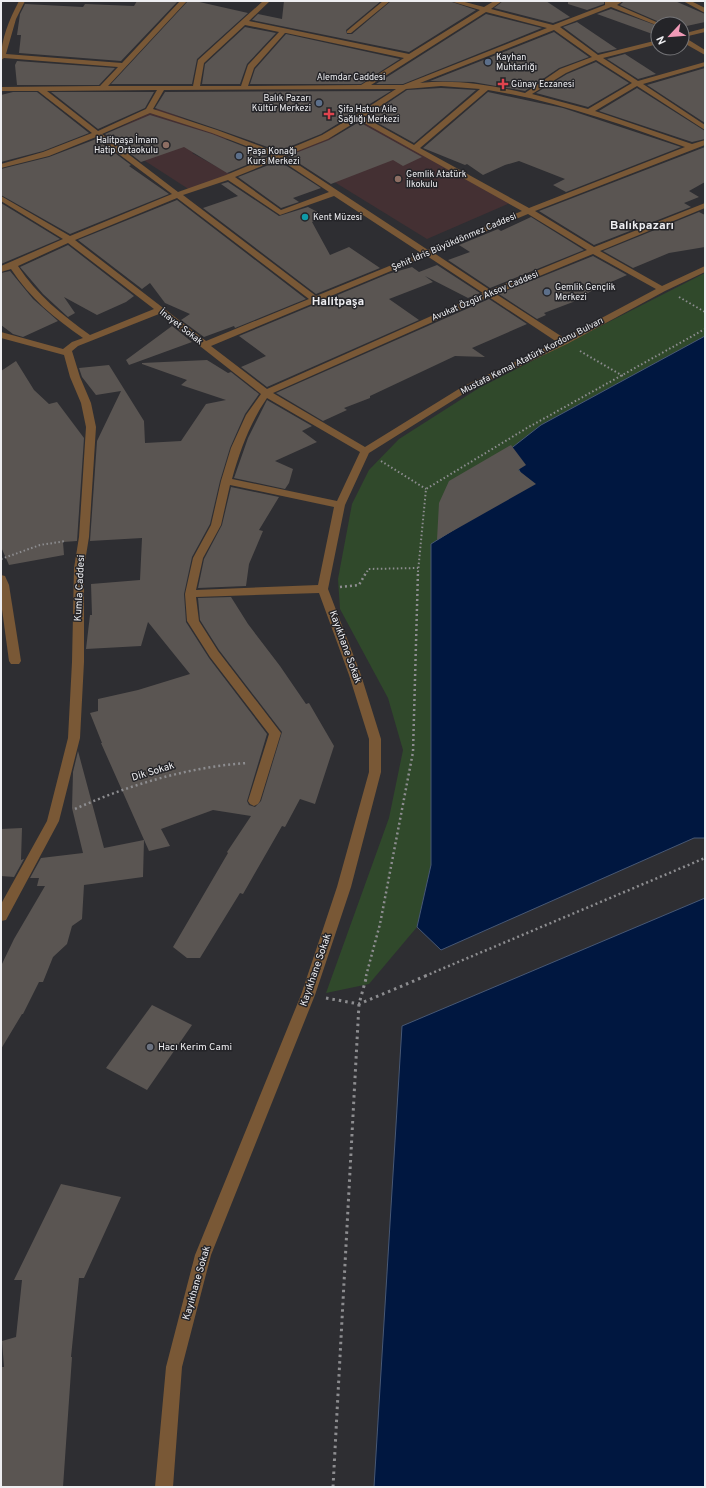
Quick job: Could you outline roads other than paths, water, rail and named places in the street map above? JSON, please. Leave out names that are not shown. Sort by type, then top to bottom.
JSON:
[{"type":"street","points":[[22,1],[13,19],[1,57],[124,65]]},
{"type":"street","points":[[102,88],[184,1]]},
{"type":"street","points":[[196,87],[200,62],[267,1]]},
{"type":"street","points":[[349,32],[387,1]]},
{"type":"street","points":[[453,1],[556,28],[597,57],[705,128]]},
{"type":"street","points":[[363,87],[499,1]]},
{"type":"street","points":[[597,1],[611,4],[650,21]]},
{"type":"street","points":[[1,269],[69,239],[177,195],[230,177],[325,137],[359,117],[404,87],[556,28],[620,1]]},
{"type":"street","points":[[686,1],[705,11]]},
{"type":"street","points":[[243,22],[283,32],[411,58]]},
{"type":"street","points":[[1,30],[9,31]]},
{"type":"street","points":[[690,34],[705,30]]},
{"type":"street","points":[[244,87],[252,67],[283,32]]},
{"type":"street","points":[[528,94],[563,71],[597,57],[650,44]]},
{"type":"street","points":[[690,44],[705,53]]},
{"type":"street","points":[[591,111],[637,83],[705,64]]},
{"type":"street","name":"Alemdar Caddesi","points":[[1,89],[404,87],[445,84],[528,94],[591,111],[692,147]]},
{"type":"street","points":[[1,166],[46,154],[97,134],[149,110],[162,88]]},
{"type":"street","points":[[415,148],[486,88]]},
{"type":"street","points":[[40,89],[315,299]]},
{"type":"street","points":[[149,110],[203,126],[278,156],[564,342]]},
{"type":"street","points":[[359,117],[529,211],[594,251],[662,288]]},
{"type":"street","name":"Şehit İdris Büyükdönmez Caddesi","points":[[205,345],[529,211],[705,142]]},
{"type":"street","points":[[230,177],[280,213],[334,193]]},
{"type":"street","name":"İnayet Sokak","points":[[1,198],[69,239],[266,393],[365,451]]},
{"type":"street","name":"Avukat Özgür Aksoy Caddesi","points":[[266,393],[488,294],[705,205]]},
{"type":"street","points":[[13,265],[23,281],[36,297],[52,312],[89,338]]},
{"type":"street","name":"Mustafa Kemal Atatürk Kordonu Bulvarı","points":[[365,451],[465,388],[564,342],[662,288],[705,269]]},
{"type":"street","points":[[1,335],[67,353],[68,348],[89,338],[160,310]]},
{"type":"street","name":"Kumla Caddesi","points":[[1,916],[53,821],[74,738],[79,568],[84,537],[91,427],[86,403],[67,353]]},
{"type":"street","points":[[254,801],[275,733],[214,654],[193,621],[190,594],[198,558],[216,525],[226,481],[239,441],[251,415],[266,393]]},
{"type":"street","points":[[190,594],[323,589],[340,505],[365,451]]},
{"type":"street","points":[[226,481],[340,505]]},
{"type":"street","points":[[1,579],[4,585],[15,661]]},
{"type":"street","name":"Kayıkhane Sokak","points":[[164,1487],[174,1367],[203,1255],[308,995],[344,887],[375,772],[375,739],[355,675],[323,589]]},
{"type":"water","points":[[705,336],[705,838],[694,838],[441,950],[417,927],[431,865],[431,544],[526,484],[509,450],[541,425]]},
{"type":"water","points":[[705,898],[705,1487],[374,1487],[402,1026]]},
{"type":"place","name":"Kayhan Muhtarlığı","points":[[488,62]]},
{"type":"place","name":"Günay Eczanesi","points":[[503,84]]},
{"type":"place","name":"Balık Pazarı Kültür Merkezi","points":[[319,103]]},
{"type":"place","name":"Şifa Hatun Aile Sağlığı Merkezi","points":[[329,114]]},
{"type":"place","name":"Halitpaşa İmam Hatip Ortaokulu","points":[[166,145]]},
{"type":"place","name":"Paşa Konağı Kurs Merkezi","points":[[239,156]]},
{"type":"place","name":"Gemlik Atatürk İlkokulu","points":[[398,179]]},
{"type":"place","name":"Kent Müzesi","points":[[305,217]]},
{"type":"place","name":"Gemlik Gençlik Merkezi","points":[[547,292]]},
{"type":"place","name":"Hacı Kerim Cami","points":[[150,1047]]},
{"type":"district","name":"Balıkpazarı","points":[[642,226]]},
{"type":"district","name":"Halitpaşa","points":[[338,302]]}]
